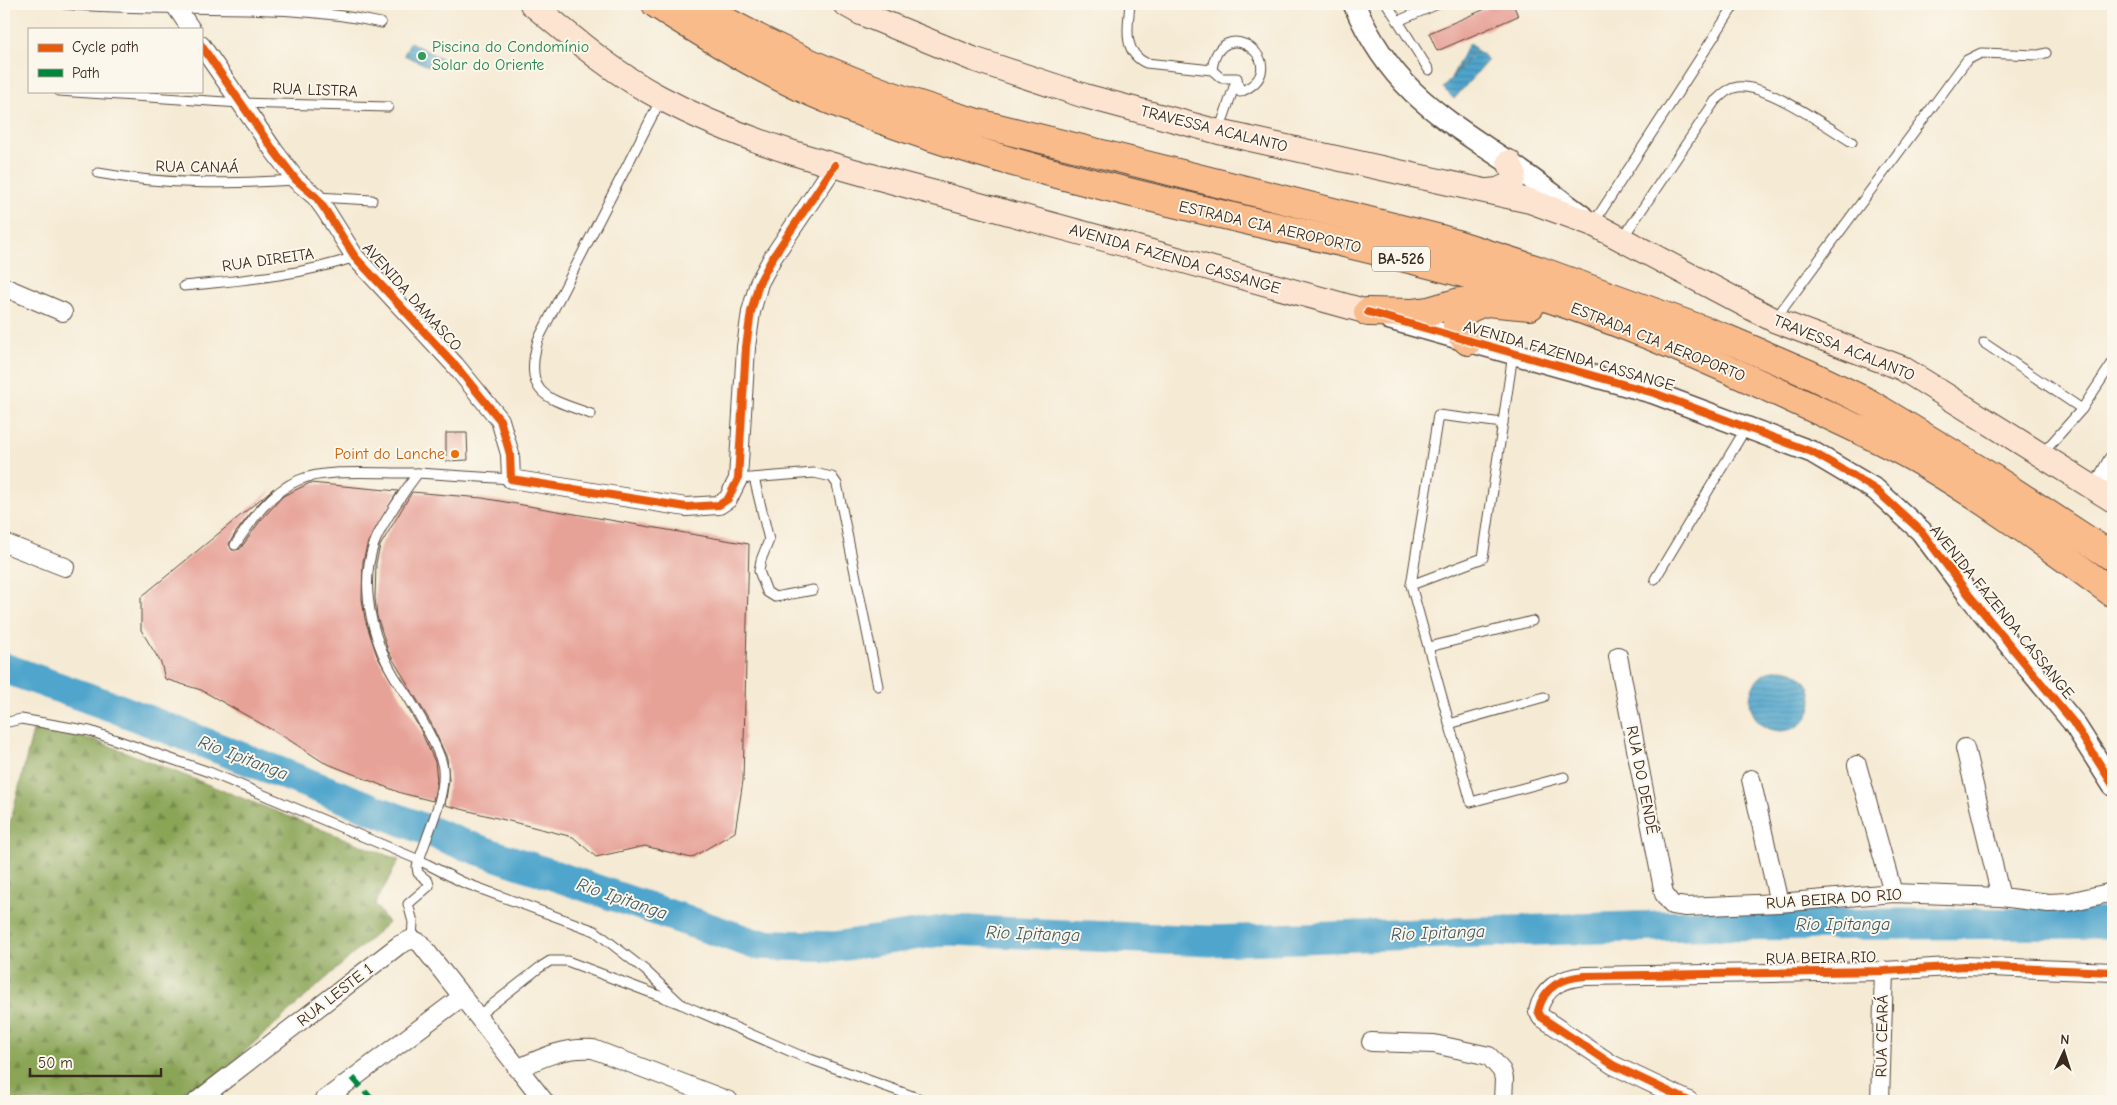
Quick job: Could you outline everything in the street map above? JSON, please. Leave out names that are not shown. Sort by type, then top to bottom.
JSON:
[{"type":"highway","name":"ESTRADA CIA AEROPORTO","points":[[656,4],[779,77],[828,99],[901,127],[1088,182],[1504,285],[1600,315],[1726,368],[1919,460],[2001,512],[2113,593]]},
{"type":"highway","name":"ESTRADA CIA AEROPORTO","points":[[696,4],[804,62],[906,102],[974,122],[1441,239],[1538,270],[1726,338],[1868,402],[1994,479],[2113,557]]},
{"type":"highway","points":[[1468,341],[1460,334],[1457,327],[1458,320],[1462,313],[1488,301]]},
{"type":"highway","points":[[1368,312],[1413,313],[1429,311],[1460,302],[1488,301],[1600,315]]},
{"type":"main road","name":"AVENIDA FAZENDA CASSANGE","points":[[532,4],[589,51],[631,81],[661,98],[737,133],[835,165],[1368,312]]},
{"type":"main road","name":"TRAVESSA ACALANTO","points":[[858,7],[973,58],[1085,96],[1219,132],[1530,201],[1593,224],[1774,320],[1902,368],[2105,494]]},
{"type":"main road","points":[[1488,191],[1498,190],[1511,184],[1514,174],[1509,162]]},
{"type":"street","name":"TRAVESSA ACALANTO","points":[[1354,4],[1364,27],[1389,68],[1417,98],[1460,131],[1509,162],[1593,224]]},
{"type":"street","points":[[175,6],[189,28]]},
{"type":"street","name":"AVENIDA DAMASCO","points":[[202,46],[296,180],[316,197],[354,257],[455,365],[500,420],[510,454],[511,480]]},
{"type":"street","points":[[511,480],[693,506],[719,504],[728,499],[746,478],[746,347],[751,312],[759,283],[773,257],[835,165]]},
{"type":"street","points":[[4,287],[63,312]]},
{"type":"street","name":"AVENIDA FAZENDA CASSANGE","points":[[1368,312],[1654,393],[1812,452],[1854,476],[1876,490],[1921,531],[1969,595],[2073,722],[2113,785]]},
{"type":"street","points":[[2105,494],[2113,460]]},
{"type":"street","points":[[4,543],[65,567]]},
{"type":"street","name":"RUA DO DENDÊ","points":[[1618,656],[1664,894],[1669,902]]},
{"type":"street","points":[[1965,748],[2001,897]]},
{"type":"street","points":[[1857,764],[1893,893]]},
{"type":"street","points":[[1751,779],[1779,903]]},
{"type":"street","name":"RUA BEIRA DO RIO","points":[[1669,902],[1686,907],[1779,903],[1893,893],[2001,897],[2056,903],[2113,892]]},
{"type":"street","points":[[412,939],[420,943],[544,1101]]},
{"type":"street","name":"RUA LESTE 1","points":[[197,1101],[399,945],[412,939]]},
{"type":"street","name":"RUA BEIRA RIO","points":[[1689,1101],[1612,1065],[1553,1027],[1539,1014],[1540,1004],[1557,982],[1575,977],[1884,971],[1975,966],[2113,972]]},
{"type":"street","name":"RUA CEARÁ","points":[[1880,1101],[1884,971]]},
{"type":"street","points":[[323,1101],[463,996]]},
{"type":"street","points":[[1371,1042],[1434,1044],[1489,1056],[1502,1072],[1504,1079],[1503,1101]]},
{"type":"street","points":[[518,1069],[558,1051],[576,1048],[593,1050],[730,1101]]},
{"type":"lane","points":[[64,4],[132,8],[175,6],[331,13],[381,23]]},
{"type":"lane","points":[[1130,4],[1128,36],[1130,50],[1136,59],[1146,63],[1212,70],[1221,78],[1237,78]]},
{"type":"lane","points":[[1387,4],[1429,70]]},
{"type":"lane","points":[[1398,21],[1438,4]]},
{"type":"lane","points":[[1593,224],[1735,4]]},
{"type":"lane","points":[[1212,70],[1214,57],[1221,47],[1234,42],[1246,44],[1257,51],[1262,63],[1260,76],[1252,87],[1240,92],[1237,78]]},
{"type":"lane","points":[[1774,320],[1967,60],[1981,53],[2038,55],[2046,53]]},
{"type":"lane","points":[[1219,132],[1237,78]]},
{"type":"lane","points":[[1622,240],[1715,102],[1724,92],[1737,87],[1752,88],[1768,93],[1852,142]]},
{"type":"lane","name":"RUA LISTRA","points":[[74,92],[240,103],[388,107]]},
{"type":"lane","points":[[591,414],[552,400],[538,390],[533,374],[534,356],[538,340],[661,98]]},
{"type":"lane","name":"RUA CANAÁ","points":[[98,173],[136,180],[197,183],[296,180]]},
{"type":"lane","points":[[316,197],[372,200]]},
{"type":"lane","name":"RUA DIREITA","points":[[184,286],[290,274],[325,267],[354,257]]},
{"type":"lane","points":[[1984,343],[2082,409]]},
{"type":"lane","points":[[1411,584],[1483,558],[1513,353]]},
{"type":"lane","points":[[2042,454],[2082,409],[2113,362]]},
{"type":"lane","points":[[1503,423],[1438,415],[1411,584],[1471,802],[1564,777]]},
{"type":"lane","points":[[1655,579],[1746,428]]},
{"type":"lane","points":[[412,939],[414,922],[408,904],[429,884],[418,873],[420,855],[442,790],[443,766],[416,709],[380,652],[369,612],[369,569],[374,544],[418,473]]},
{"type":"lane","points":[[235,545],[254,517],[283,489],[298,480],[328,474],[418,473],[511,480]]},
{"type":"lane","points":[[814,590],[774,597],[767,592],[759,571],[769,540],[746,478],[824,474],[832,477],[837,484],[878,686]]},
{"type":"lane","points":[[1429,647],[1532,621]]},
{"type":"lane","points":[[1449,724],[1544,697]]},
{"type":"lane","points":[[4,723],[21,719],[90,731],[209,772],[420,855],[462,882],[595,931],[645,970],[681,1004]]},
{"type":"lane","points":[[478,1015],[539,968],[557,960],[578,965],[681,1004],[799,1055],[926,1101]]},
{"type":"green space","points":[[34,727],[95,740],[399,860],[375,904],[388,923],[189,1101],[4,1101],[4,847]]},
{"type":"water","name":"Piscina do Condomínio Solar do Oriente","points":[[410,42],[441,58],[434,69],[404,55]]},
{"type":"water","points":[[1469,43],[1476,49],[1451,78]]},
{"type":"water","points":[[1477,50],[1488,60],[1454,99],[1443,88]]},
{"type":"water","points":[[1781,669],[1793,671],[1803,678],[1810,688],[1812,700],[1810,712],[1803,722],[1793,729],[1781,731],[1769,729],[1759,722],[1752,712],[1750,700],[1752,688],[1759,678],[1769,671]]},
{"type":"building","points":[[1497,4],[1513,4],[1518,16],[1437,51],[1429,33]]},
{"type":"building","points":[[446,433],[467,433],[468,460],[446,461]]},
{"type":"building","points":[[310,483],[398,491],[368,542],[363,561],[362,599],[365,619],[377,656],[420,729],[435,762],[437,780],[433,801],[401,793],[323,762],[283,736],[201,690],[165,679],[161,663],[141,630],[141,597],[274,488],[258,504],[236,532],[229,544],[232,550],[240,549],[260,521],[283,496]]},
{"type":"building","points":[[412,492],[482,498],[749,544],[743,781],[735,832],[691,858],[645,846],[596,857],[573,837],[445,805],[449,780],[447,758],[431,723],[388,651],[377,616],[375,598],[376,563],[380,546]]},
{"type":"waterway","name":"Rio Ipitanga","points":[[4,668],[116,708],[462,844],[755,944],[834,947],[948,930],[1209,941],[1690,925],[2113,923]]},
{"type":"marked path","points":[[353,1078],[373,1101]]},
{"type":"cycle path","points":[[202,46],[274,151],[296,180],[316,197],[355,257],[455,365],[500,420],[510,454],[511,479],[686,507],[719,505],[728,499],[738,479],[746,347],[751,312],[759,283],[773,257],[835,165]]},
{"type":"cycle path","points":[[1368,312],[1654,393],[1812,452],[1854,476],[1876,490],[1921,531],[1969,595],[2073,722],[2113,785]]},
{"type":"cycle path","points":[[1689,1101],[1613,1065],[1541,1017],[1538,1011],[1549,989],[1562,981],[1585,976],[1884,971],[1965,966],[2113,972]]},
{"type":"place","name":"Piscina do Condomínio Solar do Oriente","points":[[422,56]]},
{"type":"place","name":"Point do Lanche","points":[[455,454]]}]
